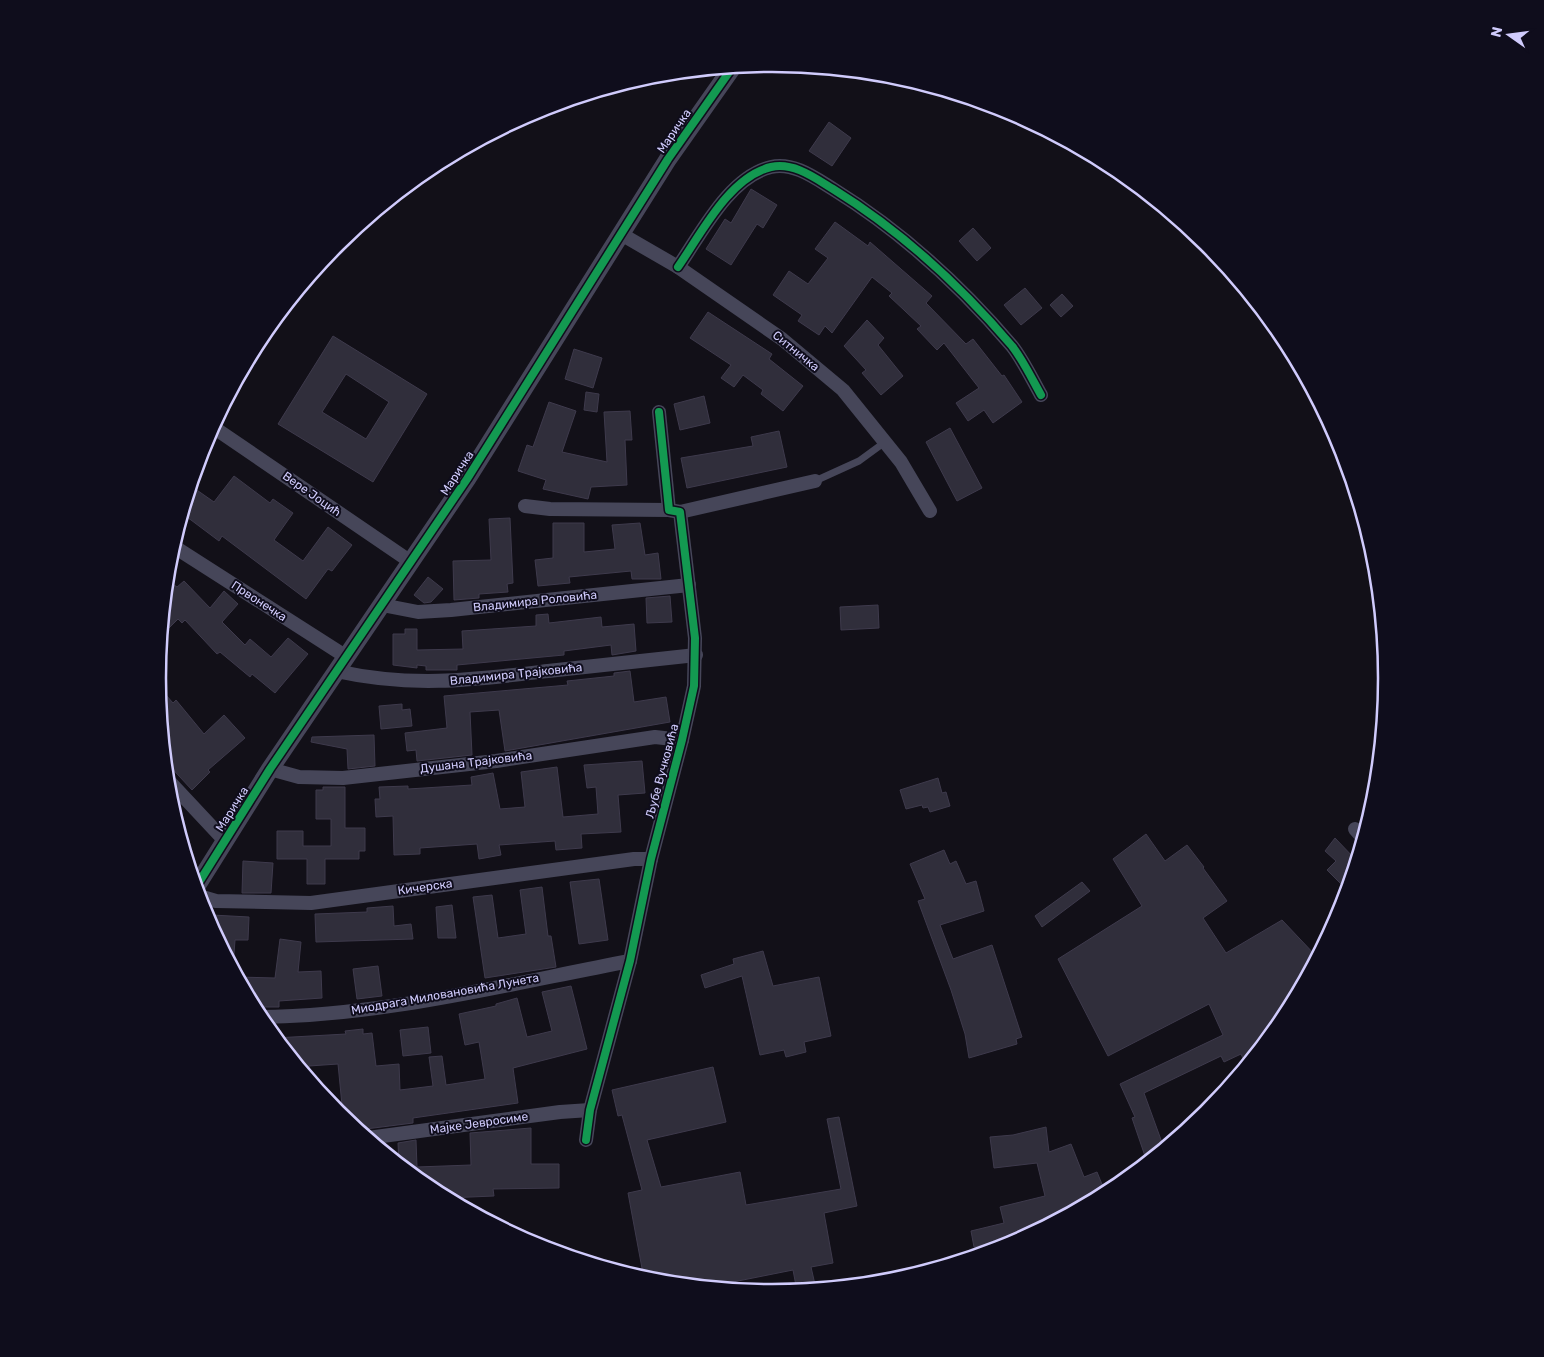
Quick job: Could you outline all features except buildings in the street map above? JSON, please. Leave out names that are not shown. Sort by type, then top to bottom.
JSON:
[{"type":"street","name":"Маричка","points":[[201,880],[270,769],[467,479],[668,159],[727,74]]},
{"type":"street","points":[[678,267],[726,198],[741,181],[751,174],[773,166],[794,168],[821,182],[888,225],[927,259],[963,293],[1013,348],[1041,395]]},
{"type":"street","name":"Ситничка","points":[[620,234],[678,267],[782,339],[843,390],[901,462],[930,511]]},
{"type":"street","name":"Љубе Вучковића","points":[[586,1140],[590,1110],[630,961],[651,859],[694,686],[696,654],[688,585],[674,511],[659,412]]},
{"type":"street","name":"Вере Јоцић","points":[[219,431],[411,562]]},
{"type":"street","points":[[525,506],[550,509],[674,511],[814,481]]},
{"type":"street","name":"Првонечка","points":[[180,551],[341,664]]},
{"type":"street","name":"Владимира Роловића","points":[[382,605],[418,612],[450,610],[688,585]]},
{"type":"street","name":"Владимира Трајковића","points":[[341,664],[367,678],[409,682],[457,682],[696,654]]},
{"type":"street","name":"Душана Трајковића","points":[[270,769],[299,777],[343,778],[496,761],[655,737],[682,740]]},
{"type":"street","points":[[177,789],[225,840]]},
{"type":"street","name":"Кичерска","points":[[208,899],[216,902],[311,903],[634,859],[651,859]]},
{"type":"street","name":"Миодрага Миловановића Лунета","points":[[269,1017],[303,1016],[416,1002],[630,961]]},
{"type":"street","name":"Мајке Јевросиме","points":[[376,1137],[560,1112],[590,1110]]},
{"type":"lane","points":[[814,481],[859,461],[885,442]]},
{"type":"cycle path","points":[[201,880],[270,769],[467,479],[668,159],[727,74]]},
{"type":"cycle path","points":[[678,267],[717,208],[742,182],[756,173],[771,167],[780,166],[796,169],[819,180],[858,205],[928,260],[972,302],[1012,346],[1024,363],[1041,395]]},
{"type":"cycle path","points":[[586,1140],[590,1110],[630,961],[651,859],[694,686],[695,638],[680,512],[669,510],[659,412]]}]
